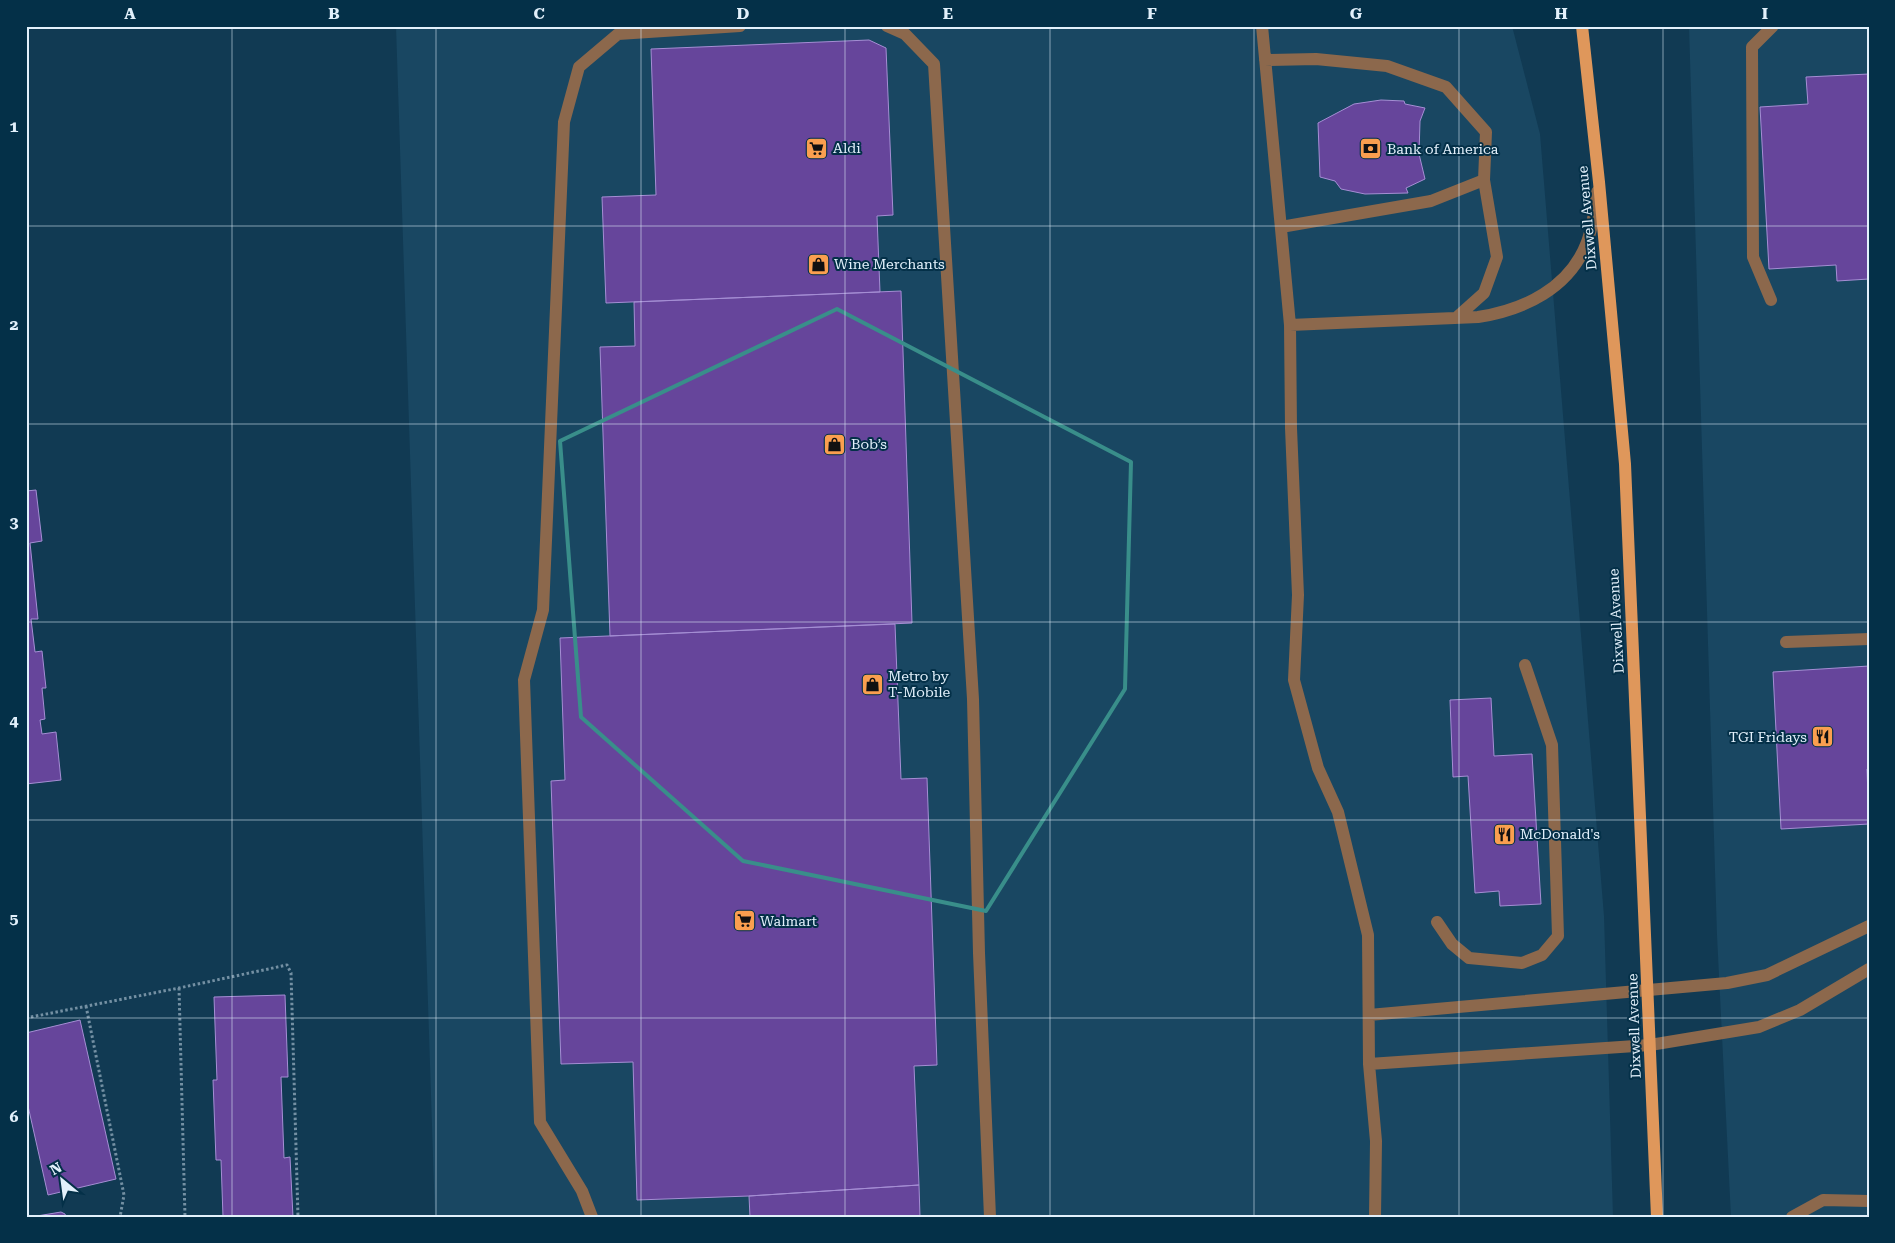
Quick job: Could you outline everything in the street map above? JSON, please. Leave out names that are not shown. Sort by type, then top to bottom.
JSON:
[{"type":"main road","name":"Dixwell Avenue","points":[[1582,26],[1599,182],[1624,464],[1657,1217]]},
{"type":"lane","points":[[592,1217],[582,1191],[540,1122],[524,680],[543,610],[564,122],[579,66],[618,34],[740,26]]},
{"type":"lane","points":[[887,26],[905,34],[934,64],[973,699],[979,953],[990,1217]]},
{"type":"lane","points":[[1262,26],[1290,325],[1291,447],[1298,595],[1294,680],[1318,768],[1338,812],[1368,935],[1369,1064],[1376,1140],[1375,1217]]},
{"type":"lane","points":[[1771,300],[1753,257],[1752,47],[1773,26]]},
{"type":"lane","points":[[1265,60],[1316,58],[1387,66],[1446,87],[1486,132],[1484,180],[1497,257],[1484,293],[1456,318]]},
{"type":"lane","points":[[1281,227],[1431,201],[1484,180]]},
{"type":"lane","points":[[1290,325],[1456,318],[1496,314],[1521,306],[1563,281],[1586,244],[1592,225],[1599,182]]},
{"type":"lane","points":[[1786,642],[1869,639]]},
{"type":"lane","points":[[1437,922],[1452,944],[1469,958],[1522,963],[1542,955],[1558,936],[1552,745],[1525,665]]},
{"type":"lane","points":[[1369,1015],[1728,982],[1767,975],[1869,926]]},
{"type":"lane","points":[[1369,1064],[1650,1045],[1759,1026],[1800,1010],[1869,969]]},
{"type":"lane","points":[[1792,1217],[1823,1200],[1869,1201]]},
{"type":"path","points":[[26,1018],[287,965],[291,972],[298,1217]]},
{"type":"path","points":[[179,988],[186,1217]]},
{"type":"path","points":[[86,1006],[124,1195],[120,1217]]},
{"type":"highlighted area","points":[[837,309],[1131,462],[1125,689],[986,911],[743,861],[581,717],[560,441]]},
{"type":"shaded area","points":[[396,26],[1512,26],[1540,134],[1604,916],[1613,1217],[435,1217]]},
{"type":"shaded area","points":[[1689,26],[1869,26],[1869,1217],[1731,1217],[1717,935]]},
{"type":"building","points":[[869,40],[886,48],[893,215],[877,216],[880,292],[606,303],[602,197],[656,195],[651,49]]},
{"type":"building","points":[[1869,74],[1869,279],[1837,281],[1836,265],[1769,269],[1760,107],[1808,104],[1806,77]]},
{"type":"building","points":[[1381,100],[1404,101],[1405,104],[1425,108],[1420,121],[1419,154],[1425,179],[1406,188],[1408,193],[1365,194],[1341,189],[1335,181],[1320,177],[1318,123],[1354,104]]},
{"type":"building","points":[[901,291],[912,623],[610,636],[600,347],[635,346],[634,302]]},
{"type":"building","points":[[36,490],[42,541],[30,543],[38,619],[31,619],[35,652],[42,651],[46,688],[42,688],[45,719],[40,720],[42,734],[56,732],[61,780],[26,784],[26,491]]},
{"type":"building","name":"Walmart","points":[[895,624],[901,779],[927,778],[937,1065],[914,1066],[919,1185],[749,1196],[637,1200],[633,1062],[561,1064],[551,781],[565,780],[560,638]]},
{"type":"building","name":"TGI Fridays","points":[[1869,666],[1869,769],[1867,769],[1869,824],[1781,829],[1773,672]]},
{"type":"building","name":"McDonald's","points":[[1491,698],[1494,756],[1532,754],[1541,904],[1500,906],[1499,891],[1475,893],[1468,776],[1453,777],[1450,700]]},
{"type":"building","points":[[285,995],[288,1077],[281,1077],[284,1158],[290,1157],[293,1217],[223,1217],[221,1160],[216,1160],[213,1080],[217,1080],[214,997]]},
{"type":"building","points":[[80,1020],[116,1179],[48,1195],[26,1097],[26,1033]]},
{"type":"building","points":[[919,1185],[920,1217],[750,1217],[749,1196]]},
{"type":"building","points":[[61,1212],[66,1217],[31,1217]]},
{"type":"place","name":"Aldi","points":[[817,148]]},
{"type":"place","name":"Bank of America","points":[[1371,149]]},
{"type":"place","name":"Wine Merchants","points":[[818,264]]},
{"type":"place","name":"Bob’s","points":[[835,444]]},
{"type":"place","name":"Metro by T-Mobile","points":[[872,684]]},
{"type":"place","name":"TGI Fridays","points":[[1823,737]]},
{"type":"place","name":"McDonald's","points":[[1504,834]]},
{"type":"place","name":"Walmart","points":[[744,921]]}]
